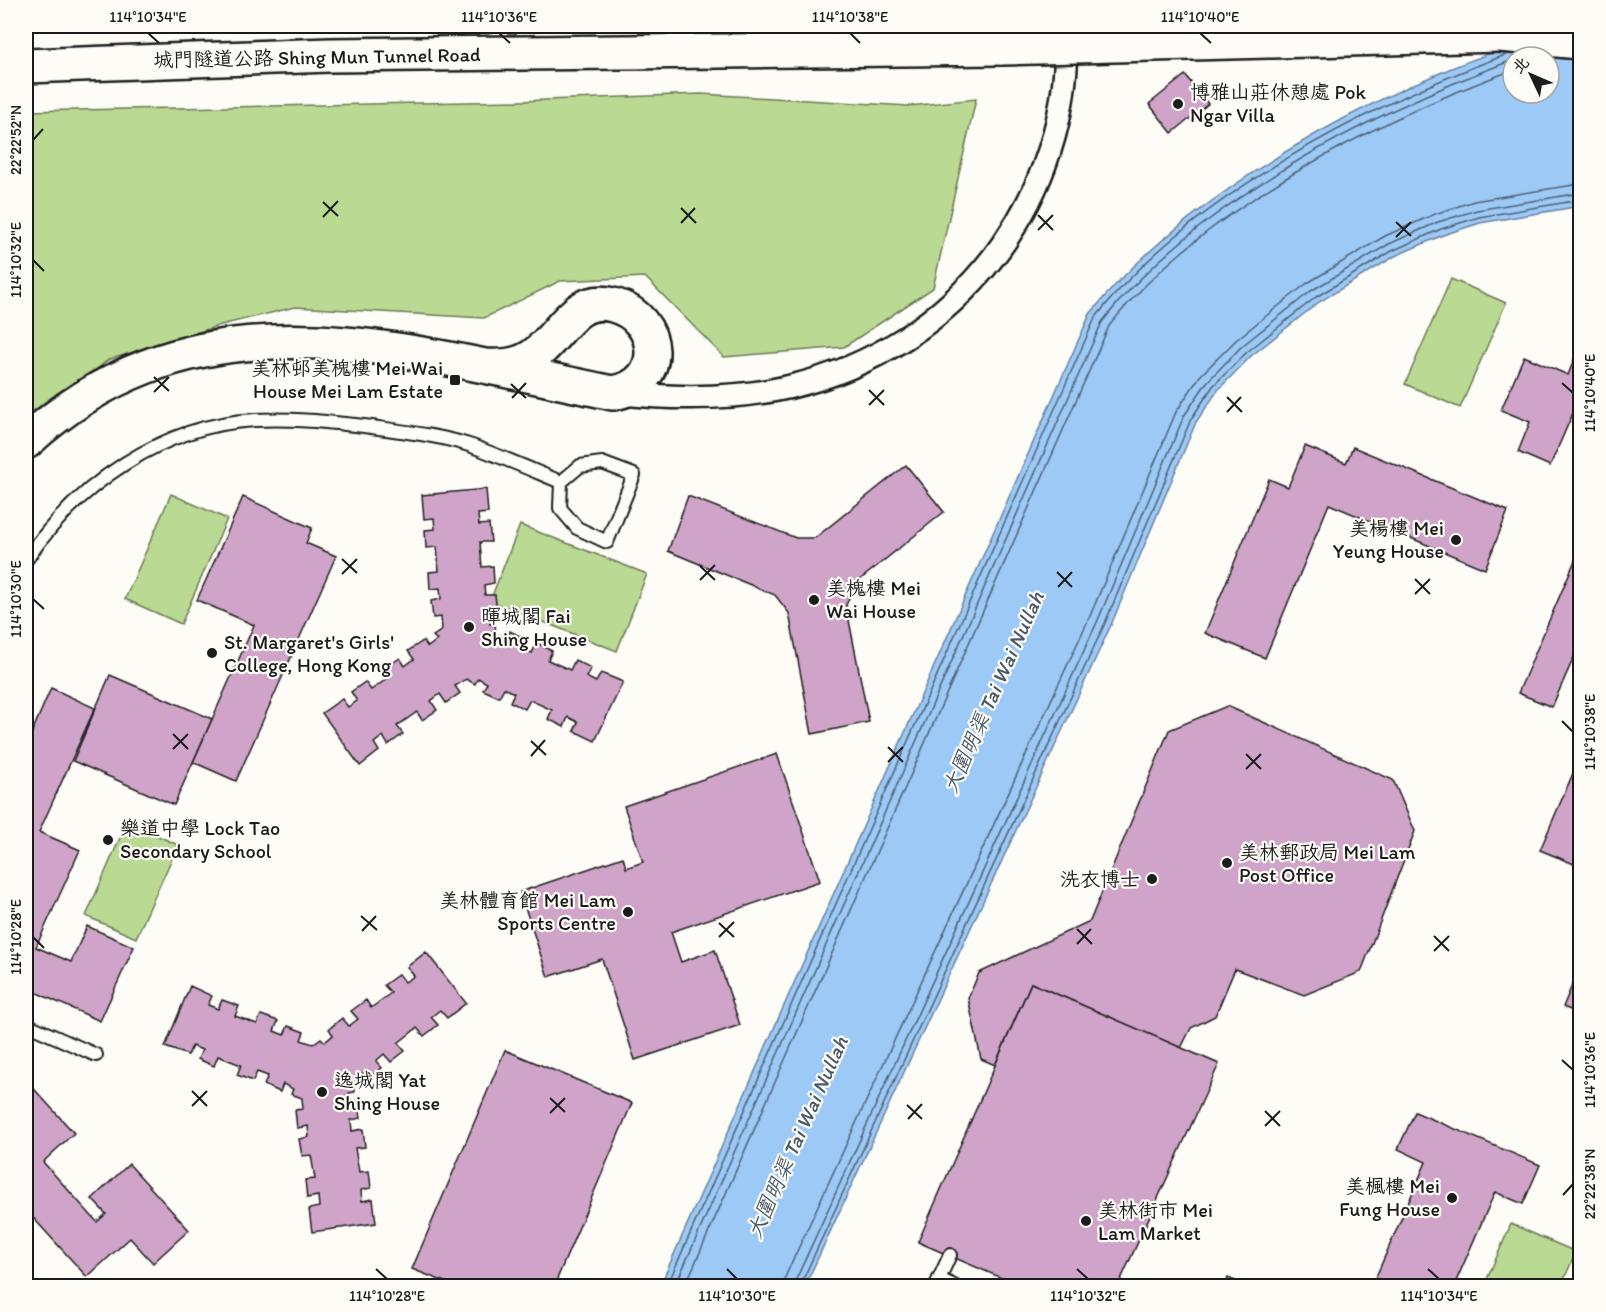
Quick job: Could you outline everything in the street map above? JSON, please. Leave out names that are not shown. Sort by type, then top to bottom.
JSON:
[{"type":"main road","name":"城門隧道公路 Shing Mun Tunnel Road","points":[[26,66],[330,55],[1002,48],[1500,35],[1581,30]]},
{"type":"main road","points":[[1500,35],[1581,42]]},
{"type":"main road","points":[[26,442],[60,413],[111,382],[170,358],[232,344],[299,340],[355,344],[484,366],[613,393],[632,388],[643,380],[650,369],[652,355],[651,345],[642,324],[629,312],[613,304],[594,304],[576,311],[543,348],[527,360],[508,366],[484,366]]},
{"type":"street","points":[[613,393],[677,398],[731,395],[788,387],[866,361],[915,333],[939,314],[1002,247],[1033,195],[1055,136],[1061,108],[1066,72],[1066,26]]},
{"type":"lane","points":[[26,560],[67,510],[129,460],[179,437],[253,420],[285,419],[343,424],[470,446],[561,482]]},
{"type":"lane","points":[[602,463],[634,475],[607,542],[577,528],[560,508],[561,482],[580,466],[602,463]]},
{"type":"lane","points":[[26,1024],[96,1055]]},
{"type":"lane","points":[[950,1255],[937,1283],[954,1287]]},
{"type":"green space","points":[[701,94],[909,106],[976,99],[933,288],[844,347],[724,357],[645,277],[560,281],[484,318],[295,307],[221,325],[108,360],[26,429],[26,111],[520,101]]},
{"type":"green space","points":[[1451,279],[1506,303],[1460,408],[1405,384]]},
{"type":"green space","points":[[171,494],[227,519],[181,624],[125,599]]},
{"type":"green space","points":[[520,525],[647,574],[617,651],[490,601]]},
{"type":"green space","points":[[127,822],[178,845],[136,938],[86,916]]},
{"type":"green space","points":[[1511,1224],[1576,1252],[1561,1286],[1484,1286]]},
{"type":"water","name":"大圍明渠 Tai Wai Nullah","points":[[1580,27],[1580,206],[1480,223],[1443,235],[1395,256],[1319,302],[1251,356],[1218,390],[1196,422],[1111,625],[805,1286],[660,1286],[1090,314],[1134,266],[1188,220],[1248,176],[1314,135],[1382,99],[1450,68],[1501,50],[1501,105],[1561,105],[1561,45],[1514,45]]},
{"type":"building","name":"博雅山莊休憩處 Pok Ngar Villa","points":[[1185,75],[1208,104],[1172,133],[1149,104]]},
{"type":"building","points":[[1580,345],[1580,408],[1576,406],[1550,466],[1518,452],[1530,422],[1501,410],[1524,356],[1568,375]]},
{"type":"building","name":"美楊樓 Mei Yeung House","points":[[1305,446],[1346,463],[1353,447],[1508,511],[1485,569],[1329,504],[1265,658],[1205,633],[1269,479],[1288,487]]},
{"type":"building","name":"美槐樓 Mei Wai House","points":[[906,465],[944,512],[856,583],[846,605],[869,722],[812,734],[789,613],[775,595],[668,551],[688,496],[796,538],[815,538]]},
{"type":"building","name":"暉城閣 Fai Shing House","points":[[486,489],[488,513],[478,514],[479,525],[489,524],[491,542],[480,542],[482,567],[493,566],[494,583],[484,585],[485,595],[495,595],[497,612],[489,613],[490,624],[495,624],[496,634],[507,639],[510,631],[526,639],[522,648],[532,653],[537,643],[552,651],[548,660],[570,670],[575,660],[591,668],[586,677],[596,682],[601,673],[623,682],[595,741],[574,731],[578,722],[568,717],[564,727],[548,719],[552,710],[530,700],[525,709],[510,702],[514,693],[504,688],[499,697],[483,690],[487,683],[478,678],[475,684],[466,679],[455,686],[460,693],[446,703],[440,694],[431,701],[437,710],[422,720],[417,712],[397,726],[403,734],[388,745],[383,736],[374,743],[379,751],[360,766],[322,713],[342,699],[348,707],[357,701],[351,692],[365,682],[371,690],[391,676],[385,668],[400,658],[405,666],[414,659],[408,651],[423,641],[428,647],[437,640],[433,636],[442,630],[441,617],[433,618],[431,601],[441,599],[440,588],[430,589],[429,572],[439,571],[437,547],[426,548],[425,530],[435,529],[434,518],[424,519],[422,495]]},
{"type":"building","points":[[243,497],[312,528],[306,543],[336,556],[236,781],[193,762],[254,625],[197,600]]},
{"type":"building","points":[[1579,551],[1580,660],[1574,657],[1552,707],[1518,693]]},
{"type":"building","points":[[110,675],[212,719],[174,805],[73,761]]},
{"type":"building","name":"樂道中學 Lock Tao Secondary School","points":[[51,688],[95,708],[39,832],[80,850],[36,947],[71,962],[87,926],[134,947],[100,1021],[26,988],[26,746]]},
{"type":"building","points":[[1227,706],[1393,780],[1415,831],[1361,972],[1304,995],[1235,969],[1215,1016],[1191,1028],[1181,1048],[1031,983],[995,1065],[981,1059],[968,998],[979,973],[1090,921],[1169,730]]},
{"type":"building","name":"美林體育館 Mei Lam Sports Centre","points":[[777,754],[820,881],[671,932],[681,962],[715,950],[740,1025],[635,1060],[602,959],[548,977],[520,892],[623,857],[626,868],[643,862],[624,806]]},
{"type":"building","points":[[1580,757],[1580,849],[1574,864],[1540,850]]},
{"type":"building","name":"逸城閣 Yat Shing House","points":[[426,952],[466,1003],[447,1018],[440,1010],[431,1017],[438,1025],[424,1036],[417,1028],[398,1043],[405,1051],[391,1062],[384,1054],[376,1061],[382,1068],[368,1079],[363,1073],[353,1081],[355,1092],[349,1093],[351,1102],[358,1101],[361,1118],[351,1120],[352,1131],[363,1129],[365,1147],[355,1148],[359,1172],[369,1171],[371,1188],[361,1190],[362,1201],[373,1199],[376,1223],[312,1232],[309,1209],[319,1207],[318,1196],[307,1198],[305,1180],[315,1179],[311,1155],[302,1156],[299,1139],[309,1137],[308,1126],[297,1128],[295,1110],[303,1109],[302,1098],[291,1094],[293,1089],[283,1084],[280,1092],[264,1085],[268,1076],[257,1072],[253,1081],[237,1075],[241,1065],[218,1056],[214,1066],[198,1059],[202,1050],[192,1046],[188,1055],[165,1047],[190,986],[212,996],[208,1005],[218,1009],[222,1000],[239,1006],[235,1016],[257,1024],[261,1015],[278,1021],[274,1031],[284,1035],[288,1026],[304,1032],[301,1040],[313,1044],[321,1038],[325,1042],[333,1035],[329,1029],[342,1018],[349,1026],[358,1019],[351,1011],[366,1000],[371,1008],[391,993],[384,985],[399,974],[405,982],[414,976],[407,967]]},
{"type":"building","points":[[1580,966],[1580,1014],[1563,1007]]},
{"type":"building","points":[[1031,983],[1219,1064],[1118,1286],[1020,1286],[918,1242]]},
{"type":"building","points":[[505,1050],[632,1103],[554,1286],[455,1286],[412,1269]]},
{"type":"building","points":[[26,1080],[74,1133],[43,1162],[97,1222],[106,1214],[92,1199],[129,1164],[189,1230],[153,1263],[130,1238],[87,1277],[26,1210]]},
{"type":"building","name":"美楓樓 Mei Fung House","points":[[1415,1112],[1540,1165],[1523,1204],[1495,1192],[1454,1286],[1372,1286],[1426,1162],[1398,1149]]},
{"type":"building","points":[[1228,1278],[1247,1286],[1225,1286]]},
{"type":"place","name":"博雅山莊休憩處 Pok Ngar Villa","points":[[1178,104]]},
{"type":"place","name":"美林邨美槐樓 Mei Wai House Mei Lam Estate","points":[[455,380]]},
{"type":"place","name":"美楊樓 Mei Yeung House","points":[[1456,540]]},
{"type":"place","name":"美槐樓 Mei Wai House","points":[[814,600]]},
{"type":"place","name":"暉城閣 Fai Shing House","points":[[469,627]]},
{"type":"place","name":"St. Margaret's Girls' College, Hong Kong","points":[[212,653]]},
{"type":"place","name":"樂道中學 Lock Tao Secondary School","points":[[108,840]]},
{"type":"place","name":"美林郵政局 Mei Lam Post Office","points":[[1227,863]]},
{"type":"place","name":"洗衣博士","points":[[1152,879]]},
{"type":"place","name":"美林體育館 Mei Lam Sports Centre","points":[[628,912]]},
{"type":"place","name":"逸城閣 Yat Shing House","points":[[322,1092]]},
{"type":"place","name":"美楓樓 Mei Fung House","points":[[1452,1198]]},
{"type":"place","name":"美林街市 Mei Lam Market","points":[[1086,1221]]}]
